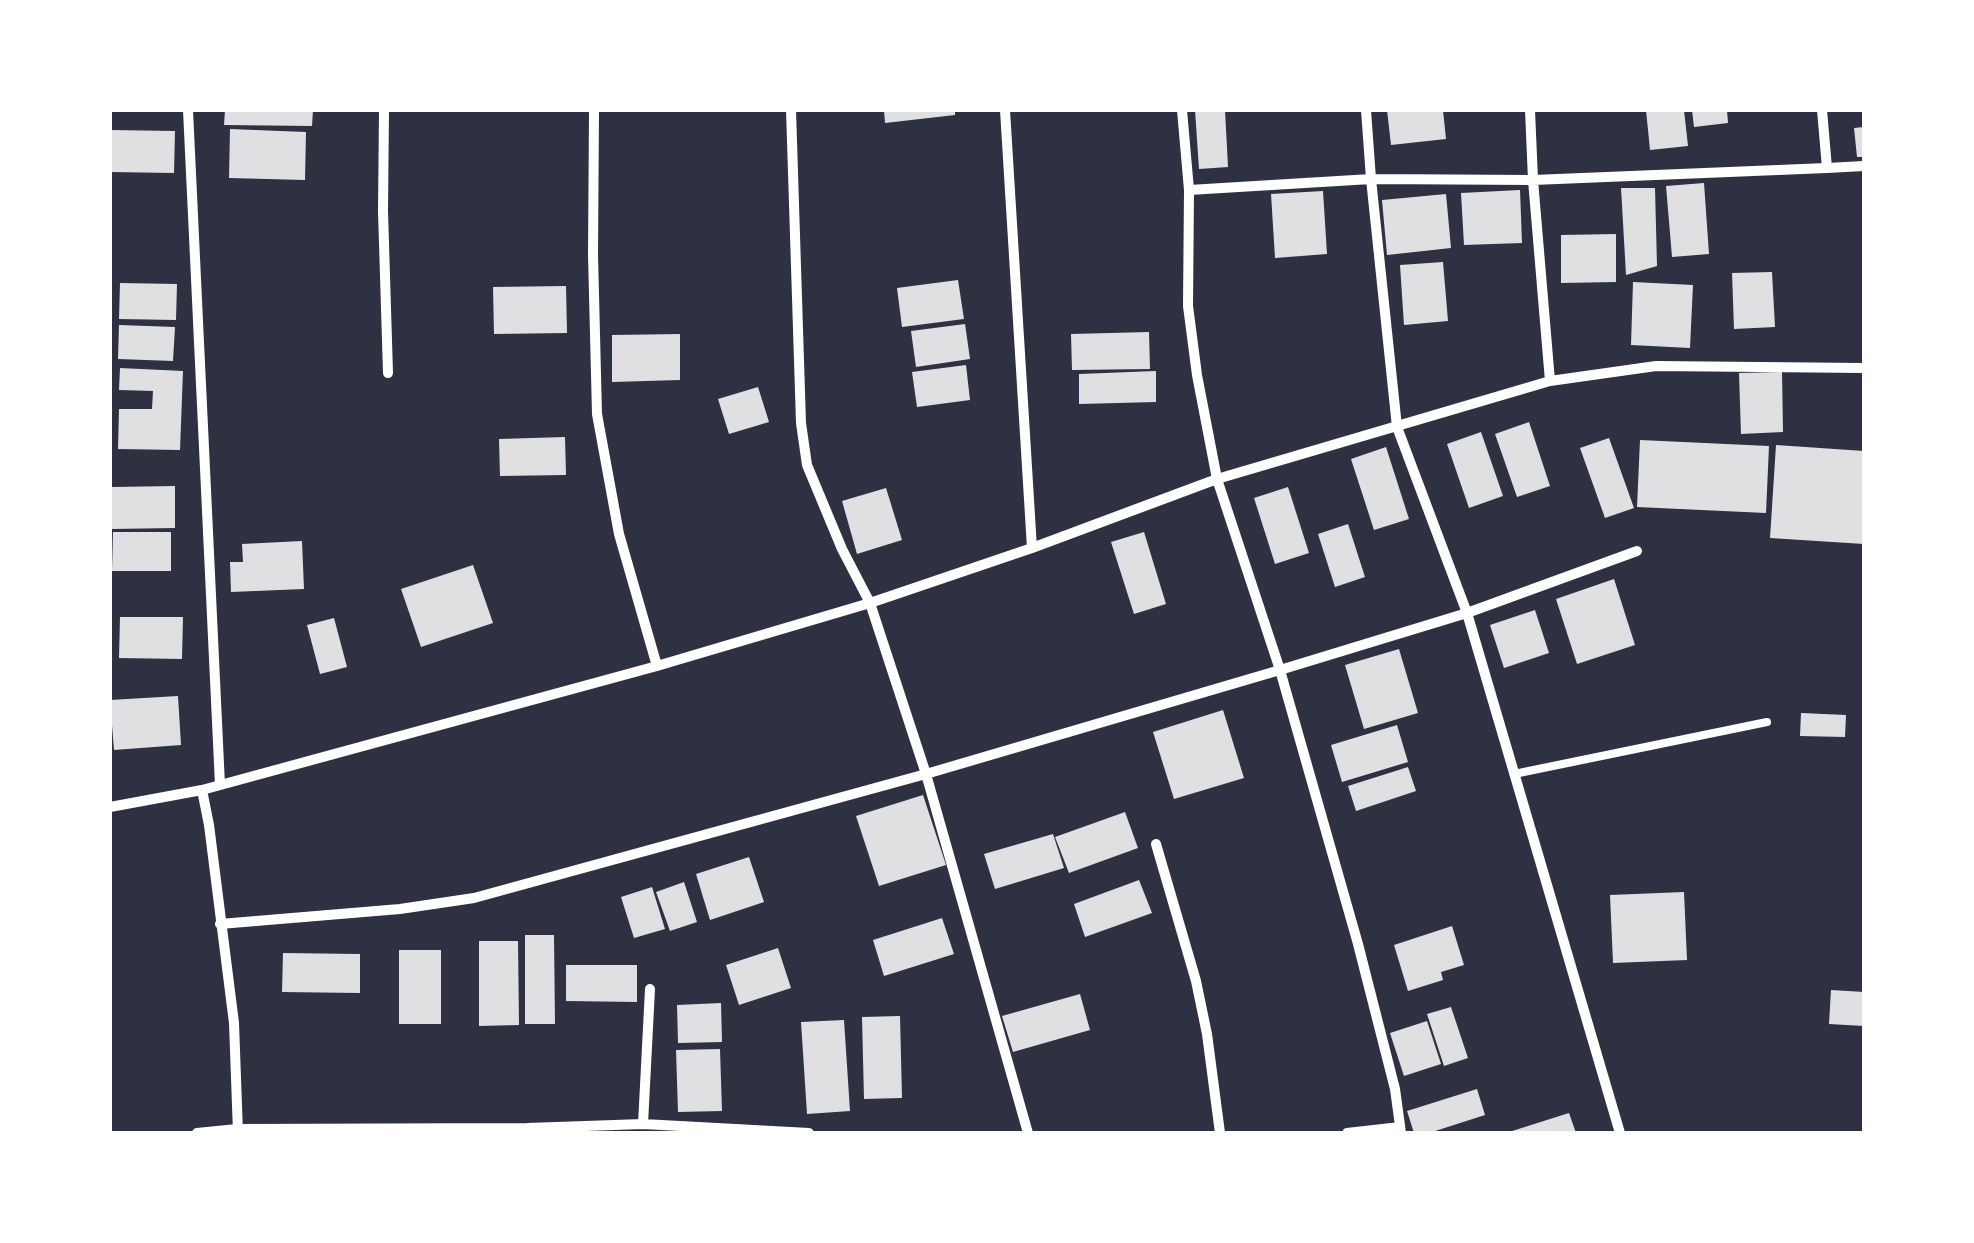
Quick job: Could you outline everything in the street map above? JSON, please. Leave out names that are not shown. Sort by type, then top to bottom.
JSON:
[{"type":"street","points":[[188,110],[220,785]]},
{"type":"street","points":[[384,110],[382,211],[388,374]]},
{"type":"street","points":[[594,110],[597,414],[618,534],[657,666]]},
{"type":"street","points":[[791,110],[801,423],[807,465],[870,604],[926,774],[1028,1133]]},
{"type":"street","points":[[1004,110],[1032,548]]},
{"type":"street","points":[[1182,110],[1189,190],[1188,306],[1218,479],[1280,670],[1395,1089],[1401,1130],[1347,1133]]},
{"type":"street","points":[[1366,110],[1397,427],[1467,613],[1620,1133]]},
{"type":"street","points":[[1530,110],[1550,381]]},
{"type":"street","points":[[1822,110],[1826,168]]},
{"type":"street","points":[[1189,190],[1371,179],[1533,180],[1864,166]]},
{"type":"street","points":[[110,807],[202,790],[870,604],[1218,479],[1550,381],[1656,366],[1864,368]]},
{"type":"street","points":[[220,924],[400,909],[474,898],[926,774],[1280,670],[1467,613],[1637,551]]},
{"type":"street","points":[[202,790],[234,1023],[237,1131]]},
{"type":"street","points":[[1156,844],[1196,980],[1220,1133]]},
{"type":"street","points":[[644,1124],[650,990]]},
{"type":"street","points":[[197,1133],[644,1124],[809,1133]]},
{"type":"lane","points":[[1514,774],[1767,722]]},
{"type":"building","points":[[225,110],[313,110],[312,126],[224,125]]},
{"type":"building","points":[[884,110],[955,110],[955,115],[885,123]]},
{"type":"building","points":[[1195,110],[1225,110],[1228,167],[1199,169]]},
{"type":"building","points":[[1387,110],[1443,110],[1446,139],[1391,145]]},
{"type":"building","points":[[1646,110],[1684,110],[1688,146],[1650,150]]},
{"type":"building","points":[[1692,110],[1727,110],[1728,123],[1694,127]]},
{"type":"building","points":[[1864,127],[1864,157],[1857,157],[1854,128]]},
{"type":"building","points":[[230,129],[306,132],[305,180],[229,178]]},
{"type":"building","points":[[110,130],[175,131],[174,173],[110,172]]},
{"type":"building","points":[[1704,183],[1709,254],[1672,257],[1666,186]]},
{"type":"building","points":[[1621,188],[1655,188],[1657,266],[1626,275]]},
{"type":"building","points":[[1520,190],[1522,243],[1464,245],[1461,193]]},
{"type":"building","points":[[1323,191],[1327,254],[1275,258],[1271,194]]},
{"type":"building","points":[[1446,194],[1451,248],[1387,255],[1382,200]]},
{"type":"building","points":[[1616,234],[1616,282],[1561,283],[1561,235]]},
{"type":"building","points":[[1443,262],[1448,321],[1404,325],[1400,265]]},
{"type":"building","points":[[1772,272],[1775,327],[1734,329],[1732,273]]},
{"type":"building","points":[[958,280],[964,319],[902,327],[897,288]]},
{"type":"building","points":[[1633,282],[1693,285],[1690,348],[1631,345]]},
{"type":"building","points":[[120,283],[177,284],[176,320],[119,319]]},
{"type":"building","points":[[566,286],[567,333],[494,334],[493,287]]},
{"type":"building","points":[[965,324],[970,359],[916,367],[911,331]]},
{"type":"building","points":[[119,325],[175,327],[173,361],[118,359]]},
{"type":"building","points":[[1149,332],[1150,369],[1072,370],[1071,334]]},
{"type":"building","points":[[680,334],[680,380],[612,382],[612,335]]},
{"type":"building","points":[[966,365],[970,400],[917,407],[912,372]]},
{"type":"building","points":[[120,368],[183,371],[180,450],[118,449],[119,409],[152,409],[153,391],[119,390]]},
{"type":"building","points":[[1156,371],[1156,402],[1079,404],[1079,374]]},
{"type":"building","points":[[1782,372],[1783,432],[1741,434],[1739,373]]},
{"type":"building","points":[[758,387],[769,422],[729,434],[718,399]]},
{"type":"building","points":[[1529,422],[1550,486],[1517,497],[1495,434]]},
{"type":"building","points":[[1481,432],[1503,496],[1469,508],[1447,444]]},
{"type":"building","points":[[565,437],[566,475],[500,476],[499,439]]},
{"type":"building","points":[[1609,438],[1634,508],[1605,518],[1580,448]]},
{"type":"building","points":[[1640,440],[1769,446],[1766,513],[1637,507]]},
{"type":"building","points":[[1776,445],[1864,451],[1864,544],[1770,538]]},
{"type":"building","points":[[1386,447],[1409,519],[1374,530],[1351,459]]},
{"type":"building","points":[[175,486],[175,528],[112,529],[112,487]]},
{"type":"building","points":[[1288,487],[1309,553],[1275,564],[1254,498]]},
{"type":"building","points":[[886,488],[902,540],[857,554],[842,501]]},
{"type":"building","points":[[1348,524],[1365,577],[1335,587],[1318,534]]},
{"type":"building","points":[[113,532],[171,532],[171,571],[112,571]]},
{"type":"building","points":[[1144,532],[1166,604],[1134,614],[1111,542]]},
{"type":"building","points":[[302,541],[304,589],[231,592],[230,562],[243,562],[242,544]]},
{"type":"building","points":[[473,565],[493,623],[421,647],[401,589]]},
{"type":"building","points":[[1614,579],[1635,645],[1577,664],[1556,599]]},
{"type":"building","points":[[1535,610],[1549,653],[1504,668],[1490,625]]},
{"type":"building","points":[[120,617],[183,617],[182,659],[119,658]]},
{"type":"building","points":[[334,618],[347,667],[320,674],[307,625]]},
{"type":"building","points":[[1399,649],[1418,713],[1364,729],[1345,665]]},
{"type":"building","points":[[178,696],[181,745],[114,750],[110,700]]},
{"type":"building","points":[[1223,710],[1244,778],[1174,799],[1153,732]]},
{"type":"building","points":[[1801,713],[1846,715],[1845,737],[1800,736]]},
{"type":"building","points":[[1397,725],[1408,762],[1342,782],[1331,745]]},
{"type":"building","points":[[1408,767],[1416,791],[1356,811],[1348,786]]},
{"type":"building","points":[[923,795],[946,865],[879,886],[856,816]]},
{"type":"building","points":[[1125,812],[1138,848],[1069,873],[1055,837]]},
{"type":"building","points":[[1053,834],[1064,868],[995,889],[984,854]]},
{"type":"building","points":[[749,857],[764,902],[710,920],[696,874]]},
{"type":"building","points":[[1139,880],[1152,913],[1085,937],[1074,904]]},
{"type":"building","points":[[684,882],[697,922],[670,931],[656,892]]},
{"type":"building","points":[[652,887],[665,929],[634,938],[621,897]]},
{"type":"building","points":[[1684,892],[1687,960],[1613,963],[1610,895]]},
{"type":"building","points":[[942,918],[954,954],[884,976],[873,940]]},
{"type":"building","points":[[1452,926],[1464,965],[1441,972],[1443,980],[1408,991],[1394,945]]},
{"type":"building","points":[[525,935],[554,935],[555,1024],[525,1024]]},
{"type":"building","points":[[479,941],[518,941],[519,1025],[479,1026]]},
{"type":"building","points":[[778,948],[791,988],[739,1005],[726,965]]},
{"type":"building","points":[[399,950],[441,950],[441,1024],[399,1024]]},
{"type":"building","points":[[283,953],[360,954],[360,993],[282,992]]},
{"type":"building","points":[[566,965],[637,965],[637,1002],[566,1001]]},
{"type":"building","points":[[1831,990],[1864,992],[1864,1026],[1829,1024]]},
{"type":"building","points":[[1080,994],[1090,1030],[1013,1052],[1002,1016]]},
{"type":"building","points":[[721,1003],[722,1042],[678,1043],[677,1005]]},
{"type":"building","points":[[1451,1007],[1468,1058],[1444,1066],[1427,1014]]},
{"type":"building","points":[[900,1016],[902,1098],[864,1099],[862,1017]]},
{"type":"building","points":[[844,1020],[850,1111],[807,1114],[801,1022]]},
{"type":"building","points":[[1427,1021],[1441,1064],[1404,1076],[1390,1033]]},
{"type":"building","points":[[720,1049],[722,1111],[678,1112],[676,1050]]},
{"type":"building","points":[[1477,1089],[1485,1115],[1429,1133],[1414,1133],[1407,1111]]},
{"type":"building","points":[[1569,1113],[1576,1133],[1509,1133],[1509,1132]]}]
